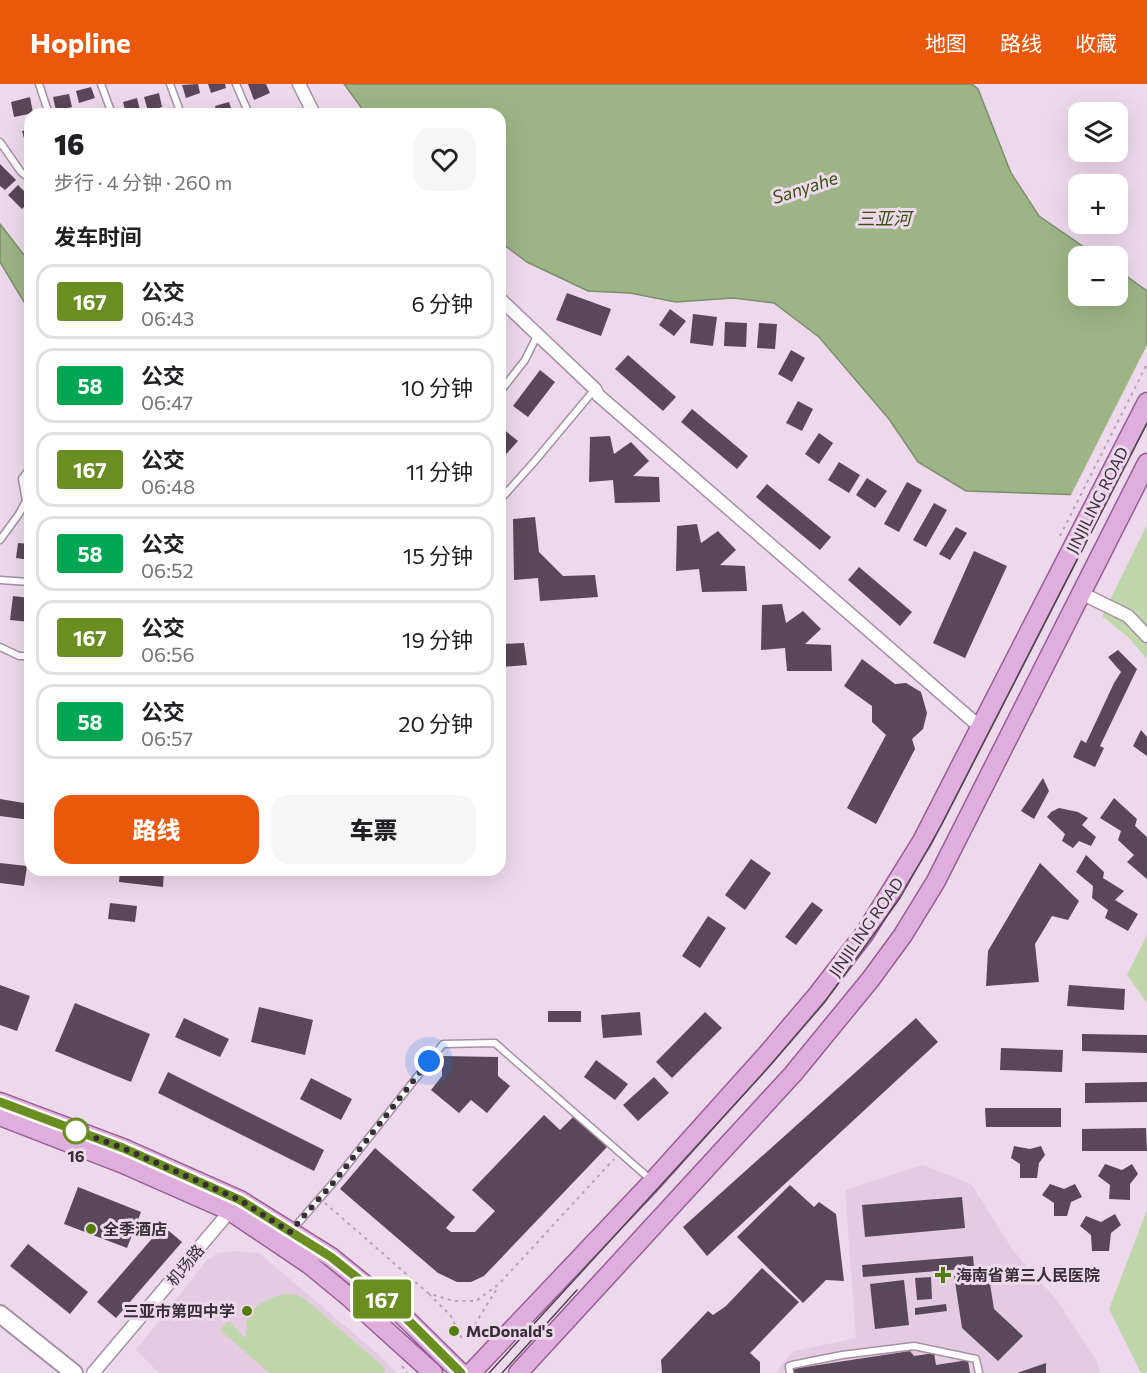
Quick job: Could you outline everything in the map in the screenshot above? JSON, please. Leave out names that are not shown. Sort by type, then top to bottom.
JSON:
[{"type":"main road","name":"JINJILING ROAD","points":[[471,1373],[652,1182],[767,1054],[865,933],[922,842],[1147,402]]},
{"type":"main road","name":"JINJILING ROAD","points":[[518,1373],[793,1074],[870,980],[903,935],[936,881],[1147,463]]},
{"type":"main road","points":[[0,1102],[123,1148],[240,1200],[331,1257],[400,1312],[461,1373]]},
{"type":"main road","points":[[0,1116],[121,1163],[230,1211],[310,1265],[433,1373]]},
{"type":"street","points":[[299,84],[311,108]]},
{"type":"street","points":[[506,305],[595,389],[598,395],[980,727]]},
{"type":"street","points":[[1081,593],[1128,616],[1147,636]]},
{"type":"street","name":"机场路","points":[[93,1373],[230,1211]]},
{"type":"street","points":[[0,1314],[74,1373]]},
{"type":"lane","points":[[39,84],[48,108]]},
{"type":"lane","points":[[101,84],[110,108]]},
{"type":"lane","points":[[170,84],[179,108]]},
{"type":"lane","points":[[236,84],[246,108]]},
{"type":"lane","points":[[0,142],[24,174]]},
{"type":"lane","points":[[506,384],[525,360],[537,336]]},
{"type":"lane","points":[[506,493],[595,389]]},
{"type":"lane","points":[[0,540],[24,505]]},
{"type":"lane","points":[[0,580],[24,582]]},
{"type":"lane","points":[[0,647],[24,656]]},
{"type":"lane","points":[[290,1232],[443,1044],[495,1043],[652,1182]]},
{"type":"lane","points":[[790,1373],[789,1366],[792,1365],[842,1355],[914,1346],[976,1359],[979,1373]]},
{"type":"path","points":[[1060,537],[1147,364]]},
{"type":"path","points":[[428,1293],[453,1301],[476,1301],[499,1284],[620,1152]]},
{"type":"path","points":[[319,1198],[428,1293],[451,1316],[461,1337],[467,1337],[499,1284]]},
{"type":"shaded area","points":[[1147,525],[1147,659],[1128,637],[1102,616]]},
{"type":"shaded area","points":[[1147,935],[1147,1003],[1127,975]]},
{"type":"shaded area","name":"海南省第三人民医院","points":[[923,1165],[971,1184],[1012,1249],[1058,1302],[1097,1361],[1100,1373],[777,1373],[794,1351],[856,1338],[845,1190]]},
{"type":"shaded area","points":[[1147,1210],[1147,1373],[1141,1373],[1109,1309]]},
{"type":"shaded area","name":"三亚市第四中学","points":[[233,1251],[259,1253],[385,1360],[396,1373],[159,1373],[136,1350],[207,1260],[218,1253]]},
{"type":"shaded area","points":[[285,1294],[297,1295],[305,1299],[384,1367],[385,1373],[269,1373],[220,1330],[229,1321],[246,1339],[246,1324],[251,1312],[267,1300]]},
{"type":"water","name":"三亚河","points":[[344,84],[972,84],[978,89],[1011,173],[1039,216],[1082,246],[1068,246],[1068,306],[1128,306],[1128,277],[1147,291],[1147,472],[1114,496],[966,491],[918,462],[889,419],[819,337],[774,303],[733,298],[676,302],[630,293],[588,291],[527,262],[506,246],[506,108],[362,108]]},
{"type":"water","points":[[0,224],[24,255],[24,302],[0,262]]},
{"type":"pier","points":[[1147,345],[1147,475],[1114,499],[1070,497]]},
{"type":"building","points":[[198,84],[200,93],[186,98],[182,85]]},
{"type":"building","points":[[208,84],[225,84],[226,88],[211,93]]},
{"type":"building","points":[[248,84],[266,84],[270,93],[254,100]]},
{"type":"building","points":[[91,87],[95,98],[79,103],[76,91]]},
{"type":"building","points":[[159,93],[162,107],[147,108],[144,97]]},
{"type":"building","points":[[69,94],[72,107],[55,108],[53,97]]},
{"type":"building","points":[[30,97],[32,108],[24,108],[24,115],[14,117],[11,102]]},
{"type":"building","points":[[137,98],[140,108],[124,108],[123,102]]},
{"type":"building","points":[[229,102],[231,108],[216,108],[215,106]]},
{"type":"building","points":[[0,164],[16,180],[5,190],[0,186]]},
{"type":"building","points":[[18,185],[24,191],[24,207],[22,209],[8,195]]},
{"type":"building","points":[[567,293],[611,309],[601,336],[556,320]]},
{"type":"building","points":[[670,309],[686,321],[674,336],[659,325]]},
{"type":"building","points":[[693,314],[717,317],[713,346],[690,343]]},
{"type":"building","points":[[725,322],[747,323],[746,347],[724,346]]},
{"type":"building","points":[[759,323],[777,324],[775,349],[757,348]]},
{"type":"building","points":[[791,350],[805,358],[792,382],[778,374]]},
{"type":"building","points":[[628,355],[676,397],[663,411],[615,369]]},
{"type":"building","points":[[540,370],[555,382],[528,417],[513,406]]},
{"type":"building","points":[[798,401],[813,409],[802,431],[786,423]]},
{"type":"building","points":[[692,409],[748,456],[737,469],[681,422]]},
{"type":"building","points":[[506,431],[518,441],[506,454]]},
{"type":"building","points":[[819,433],[833,443],[819,464],[805,454]]},
{"type":"building","points":[[610,436],[614,454],[631,442],[649,461],[633,476],[659,477],[660,502],[615,503],[613,480],[589,482],[590,437]]},
{"type":"building","points":[[839,462],[860,475],[849,493],[828,480]]},
{"type":"building","points":[[867,478],[887,491],[875,508],[856,495]]},
{"type":"building","points":[[907,482],[922,490],[899,532],[884,524]]},
{"type":"building","points":[[767,484],[831,537],[820,550],[756,497]]},
{"type":"building","points":[[934,503],[947,510],[926,547],[913,540]]},
{"type":"building","points":[[535,517],[539,552],[563,576],[595,575],[598,597],[540,601],[538,578],[514,580],[513,519]]},
{"type":"building","points":[[697,524],[701,543],[718,531],[736,550],[720,565],[745,566],[747,591],[702,592],[699,569],[676,571],[677,526]]},
{"type":"building","points":[[956,527],[967,533],[950,560],[939,554]]},
{"type":"building","points":[[18,543],[24,544],[24,559],[16,558]]},
{"type":"building","points":[[974,551],[1007,566],[965,658],[933,643]]},
{"type":"building","points":[[859,567],[912,612],[900,626],[848,580]]},
{"type":"building","points":[[13,596],[24,597],[24,621],[10,620]]},
{"type":"building","points":[[782,604],[786,623],[803,611],[821,629],[805,644],[831,645],[832,671],[787,671],[785,648],[761,650],[762,605]]},
{"type":"building","points":[[524,643],[527,665],[506,667],[506,644]]},
{"type":"building","points":[[1118,650],[1137,669],[1100,746],[1104,748],[1095,767],[1073,757],[1081,740],[1086,743],[1121,672],[1108,657]]},
{"type":"building","points":[[862,659],[895,684],[906,683],[921,692],[927,713],[923,729],[912,739],[915,749],[876,824],[847,808],[886,735],[872,722],[872,706],[844,686]]},
{"type":"building","points":[[1141,730],[1147,737],[1147,756],[1133,746]]},
{"type":"building","points":[[1043,778],[1049,791],[1034,819],[1021,811]]},
{"type":"building","points":[[1114,798],[1137,819],[1135,826],[1147,837],[1147,879],[1127,862],[1134,855],[1118,840],[1121,831],[1100,818]]},
{"type":"building","points":[[0,799],[24,803],[24,819],[0,816]]},
{"type":"building","points":[[1059,808],[1078,812],[1088,818],[1082,825],[1096,837],[1091,846],[1079,841],[1073,848],[1062,841],[1065,834],[1047,817]]},
{"type":"building","points":[[1086,855],[1104,872],[1103,878],[1124,891],[1115,900],[1138,914],[1128,931],[1105,918],[1108,910],[1092,898],[1093,886],[1076,872]]},
{"type":"building","points":[[751,859],[771,873],[745,910],[725,895]]},
{"type":"building","points":[[0,863],[24,866],[24,886],[0,883]]},
{"type":"building","points":[[1040,863],[1079,901],[1068,920],[1052,916],[1035,944],[1039,982],[986,986],[988,951]]},
{"type":"building","points":[[120,876],[164,876],[163,887],[119,882]]},
{"type":"building","points":[[812,902],[823,910],[796,945],[785,937]]},
{"type":"building","points":[[110,903],[137,906],[135,922],[108,919]]},
{"type":"building","points":[[708,916],[726,928],[700,968],[682,956]]},
{"type":"building","points":[[0,985],[30,996],[17,1031],[0,1025]]},
{"type":"building","points":[[1069,985],[1125,989],[1124,1010],[1067,1006]]},
{"type":"building","points":[[75,1003],[150,1034],[131,1082],[55,1051]]},
{"type":"building","points":[[259,1007],[313,1020],[305,1055],[251,1042]]},
{"type":"building","points":[[548,1011],[581,1011],[581,1022],[548,1022]]},
{"type":"building","points":[[640,1012],[642,1035],[603,1038],[601,1015]]},
{"type":"building","points":[[705,1012],[722,1028],[672,1078],[656,1062]]},
{"type":"building","points":[[184,1018],[229,1039],[220,1057],[175,1037]]},
{"type":"building","points":[[916,1018],[938,1042],[707,1256],[683,1227]]},
{"type":"building","points":[[1082,1034],[1147,1035],[1147,1053],[1082,1051]]},
{"type":"building","points":[[1001,1048],[1063,1050],[1062,1072],[1000,1070]]},
{"type":"building","points":[[442,1056],[498,1057],[498,1076],[510,1086],[487,1113],[471,1100],[459,1113],[431,1090],[442,1076]]},
{"type":"building","points":[[596,1060],[628,1084],[615,1100],[584,1077]]},
{"type":"building","points":[[168,1072],[324,1150],[314,1171],[158,1093]]},
{"type":"building","points":[[654,1077],[669,1093],[638,1121],[623,1105]]},
{"type":"building","points":[[311,1078],[352,1099],[341,1120],[300,1099]]},
{"type":"building","points":[[1147,1082],[1147,1102],[1085,1103],[1085,1083]]},
{"type":"building","points":[[985,1108],[1061,1108],[1061,1127],[986,1127]]},
{"type":"building","points":[[544,1115],[560,1130],[575,1115],[608,1146],[484,1276],[471,1282],[457,1282],[438,1273],[340,1189],[375,1148],[455,1217],[446,1228],[451,1232],[475,1232],[495,1211],[472,1190]]},
{"type":"building","points":[[1146,1128],[1147,1151],[1082,1151],[1082,1129]]},
{"type":"building","points":[[1014,1146],[1030,1149],[1041,1146],[1045,1155],[1039,1163],[1037,1178],[1020,1178],[1020,1164],[1011,1158]]},
{"type":"building","points":[[1105,1164],[1122,1170],[1132,1164],[1138,1174],[1130,1184],[1130,1200],[1109,1199],[1110,1185],[1098,1176]]},
{"type":"building","points":[[1050,1184],[1064,1189],[1075,1184],[1082,1197],[1071,1202],[1067,1216],[1054,1216],[1054,1203],[1042,1195]]},
{"type":"building","points":[[790,1185],[814,1207],[819,1202],[836,1214],[844,1281],[826,1280],[803,1303],[737,1237]]},
{"type":"building","points":[[78,1187],[141,1212],[127,1248],[64,1224]]},
{"type":"building","points":[[962,1197],[965,1228],[865,1237],[862,1205]]},
{"type":"building","points":[[1115,1214],[1121,1225],[1111,1233],[1109,1251],[1092,1251],[1091,1235],[1080,1226],[1086,1216],[1101,1222]]},
{"type":"building","points":[[163,1226],[182,1242],[116,1318],[97,1302]]},
{"type":"building","points":[[28,1244],[88,1292],[70,1314],[10,1266]]},
{"type":"building","points":[[973,1256],[974,1268],[863,1277],[862,1265]]},
{"type":"building","points":[[762,1268],[799,1302],[750,1353],[760,1362],[760,1373],[662,1373],[661,1360],[708,1311],[713,1315],[726,1306]]},
{"type":"building","points":[[988,1271],[994,1309],[1023,1336],[998,1361],[962,1328],[954,1275]]},
{"type":"building","points":[[931,1277],[932,1299],[917,1300],[915,1278]]},
{"type":"building","points":[[904,1280],[909,1325],[875,1329],[870,1284]]},
{"type":"building","points":[[946,1304],[947,1311],[915,1315],[915,1308]]},
{"type":"building","points":[[910,1351],[914,1356],[934,1353],[936,1365],[968,1360],[970,1373],[793,1373],[792,1369]]},
{"type":"building","points":[[1046,1363],[1046,1373],[1017,1373]]},
{"type":"tram line","points":[[489,1373],[767,1069],[824,1003],[900,898],[942,824],[1147,423]]},
{"type":"tram line","points":[[502,1373],[577,1290]]},
{"type":"bus line","name":"167","points":[[0,1102],[123,1148],[240,1200],[331,1257],[400,1312],[461,1373]]},
{"type":"place","name":"16","points":[[76,1131]]},
{"type":"place","name":"全季酒店","points":[[91,1229]]},
{"type":"place","name":"海南省第三人民医院","points":[[943,1275]]},
{"type":"place","name":"三亚市第四中学","points":[[247,1311]]},
{"type":"place","name":"McDonald's","points":[[454,1331]]},
{"type":"route","points":[[76,1131],[123,1148],[240,1200],[290,1232],[333,1183],[429,1061]]},
{"type":"water label","name":"Sanyahe","points":[[805,188]]}]
